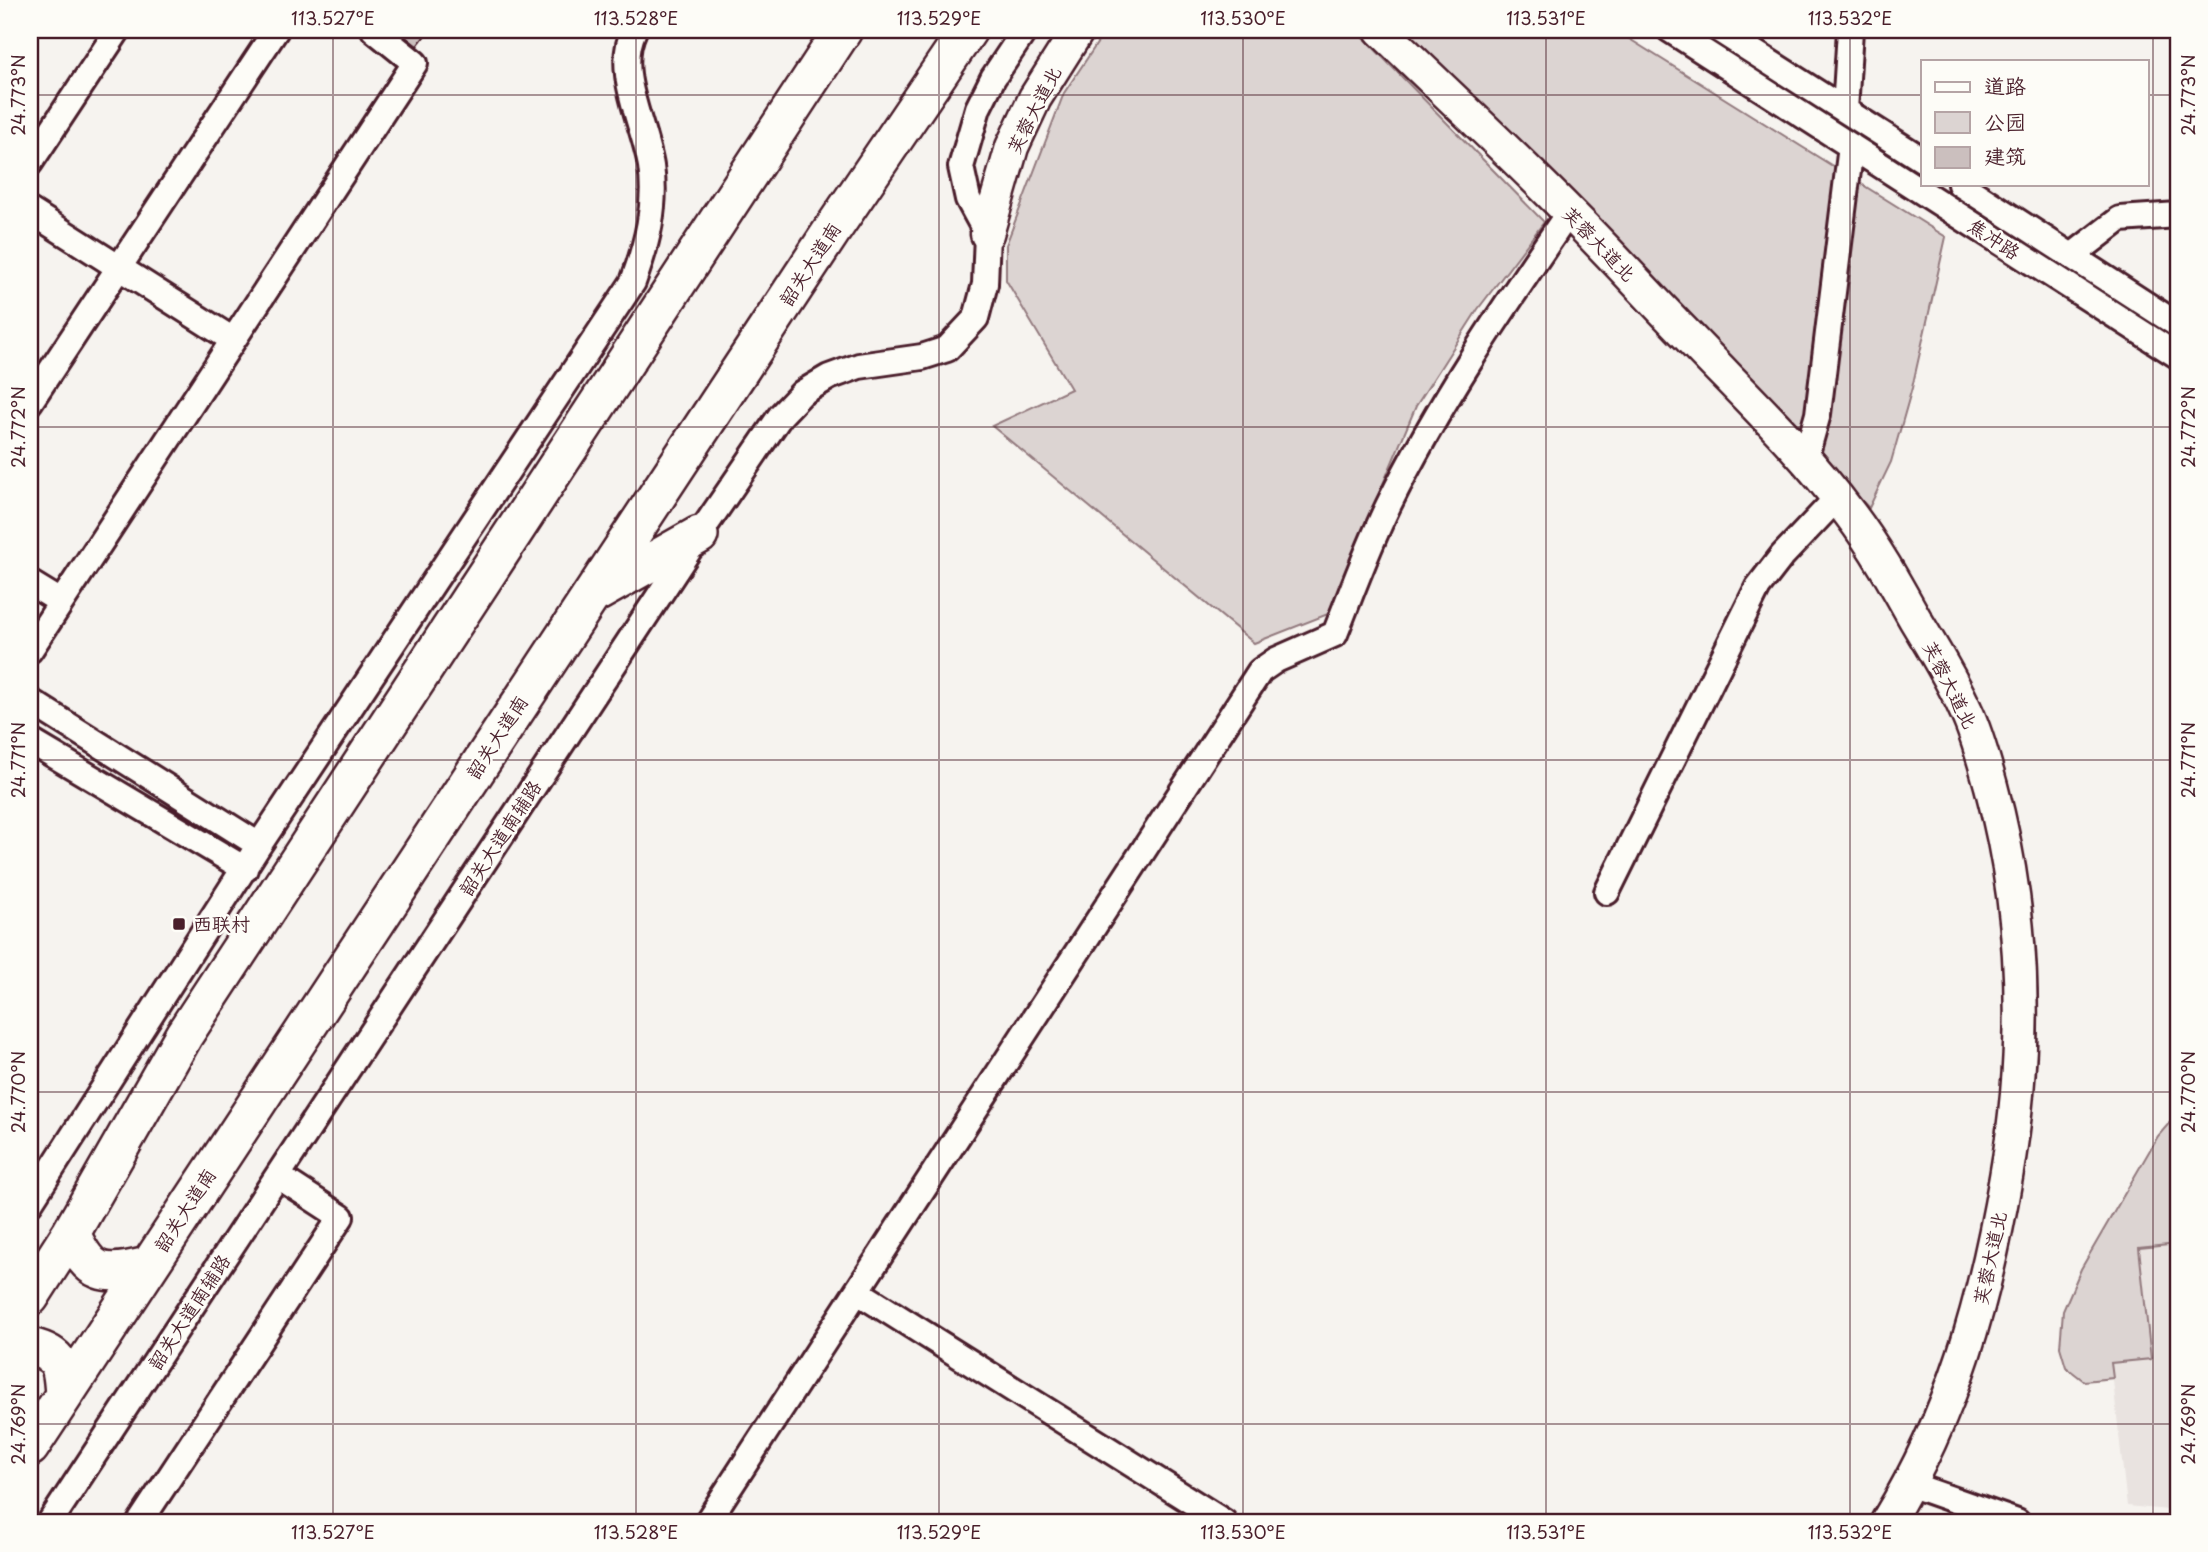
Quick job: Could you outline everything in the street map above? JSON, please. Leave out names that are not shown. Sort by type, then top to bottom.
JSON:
[{"type":"highway","points":[[30,1297],[71,1233],[184,1035],[843,30]]},
{"type":"highway","name":"韶关大道南","points":[[30,1447],[857,192],[968,30]]},
{"type":"highway","points":[[934,81],[980,30]]},
{"type":"highway","points":[[591,596],[699,535]]},
{"type":"highway","points":[[71,1233],[81,1256],[94,1269],[121,1273],[148,1266]]},
{"type":"highway","points":[[30,1347],[48,1351],[62,1367],[64,1395]]},
{"type":"main road","name":"芙蓉大道北","points":[[987,234],[1012,148],[1035,98],[1078,30]]},
{"type":"main road","name":"芙蓉大道北","points":[[1381,30],[1569,212],[1805,460],[1837,498],[1884,563],[1968,714],[1999,815],[2014,895],[2021,948],[2021,1063],[2012,1143],[1995,1242],[1964,1359],[1941,1418],[1887,1522]]},
{"type":"street","points":[[30,163],[118,30]]},
{"type":"street","points":[[30,402],[276,30]]},
{"type":"street","points":[[30,650],[415,63],[374,30]]},
{"type":"street","points":[[30,1203],[259,845],[633,282],[648,243],[653,192],[650,165],[628,72],[628,42],[634,30]]},
{"type":"street","points":[[987,234],[968,199],[961,167],[978,108],[993,78],[1025,30]]},
{"type":"street","name":"焦冲路","points":[[1670,30],[2178,356]]},
{"type":"street","points":[[1719,30],[1921,159]]},
{"type":"street","points":[[1845,110],[1850,30]]},
{"type":"street","points":[[1805,460],[1818,414],[1851,146]]},
{"type":"street","name":"焦冲路","points":[[1963,186],[2178,325]]},
{"type":"street","points":[[30,211],[233,340]]},
{"type":"street","points":[[707,1522],[1260,671],[1276,660],[1335,634],[1388,507],[1443,405],[1488,330],[1569,212]]},
{"type":"street","points":[[2072,256],[2120,219],[2178,215]]},
{"type":"street","name":"韶关大道南辅路","points":[[50,1522],[699,535],[781,415],[802,393],[829,377],[859,366],[922,357],[947,349],[961,337],[976,318],[985,284],[987,234]]},
{"type":"street","points":[[1607,892],[1758,587],[1782,556],[1837,498]]},
{"type":"street","points":[[30,583],[61,603]]},
{"type":"street","points":[[30,701],[259,845]]},
{"type":"street","points":[[30,741],[245,869]]},
{"type":"street","points":[[140,1522],[341,1217],[278,1176]]},
{"type":"street","points":[[858,1292],[1224,1522]]},
{"type":"street","points":[[1909,1483],[2017,1522]]},
{"type":"shaded area","points":[[2178,1244],[2178,1511],[2127,1506],[2111,1363],[2151,1358],[2139,1248]]},
{"type":"green space","points":[[1106,30],[1356,30],[1544,222],[1478,309],[1416,406],[1328,614],[1254,643],[992,426],[1071,389],[1006,280],[1006,245],[1064,93]]},
{"type":"green space","points":[[1400,30],[1615,30],[1946,237],[1912,388],[1891,462],[1869,508],[1577,203]]},
{"type":"green space","points":[[2178,1113],[2178,1244],[2139,1248],[2151,1359],[2111,1363],[2113,1378],[2084,1381],[2066,1367],[2060,1347],[2063,1311],[2081,1269],[2158,1136]]},
{"type":"building","points":[[397,30],[429,30],[417,46]]},
{"type":"place","name":"西联村","points":[[179,924]]}]
